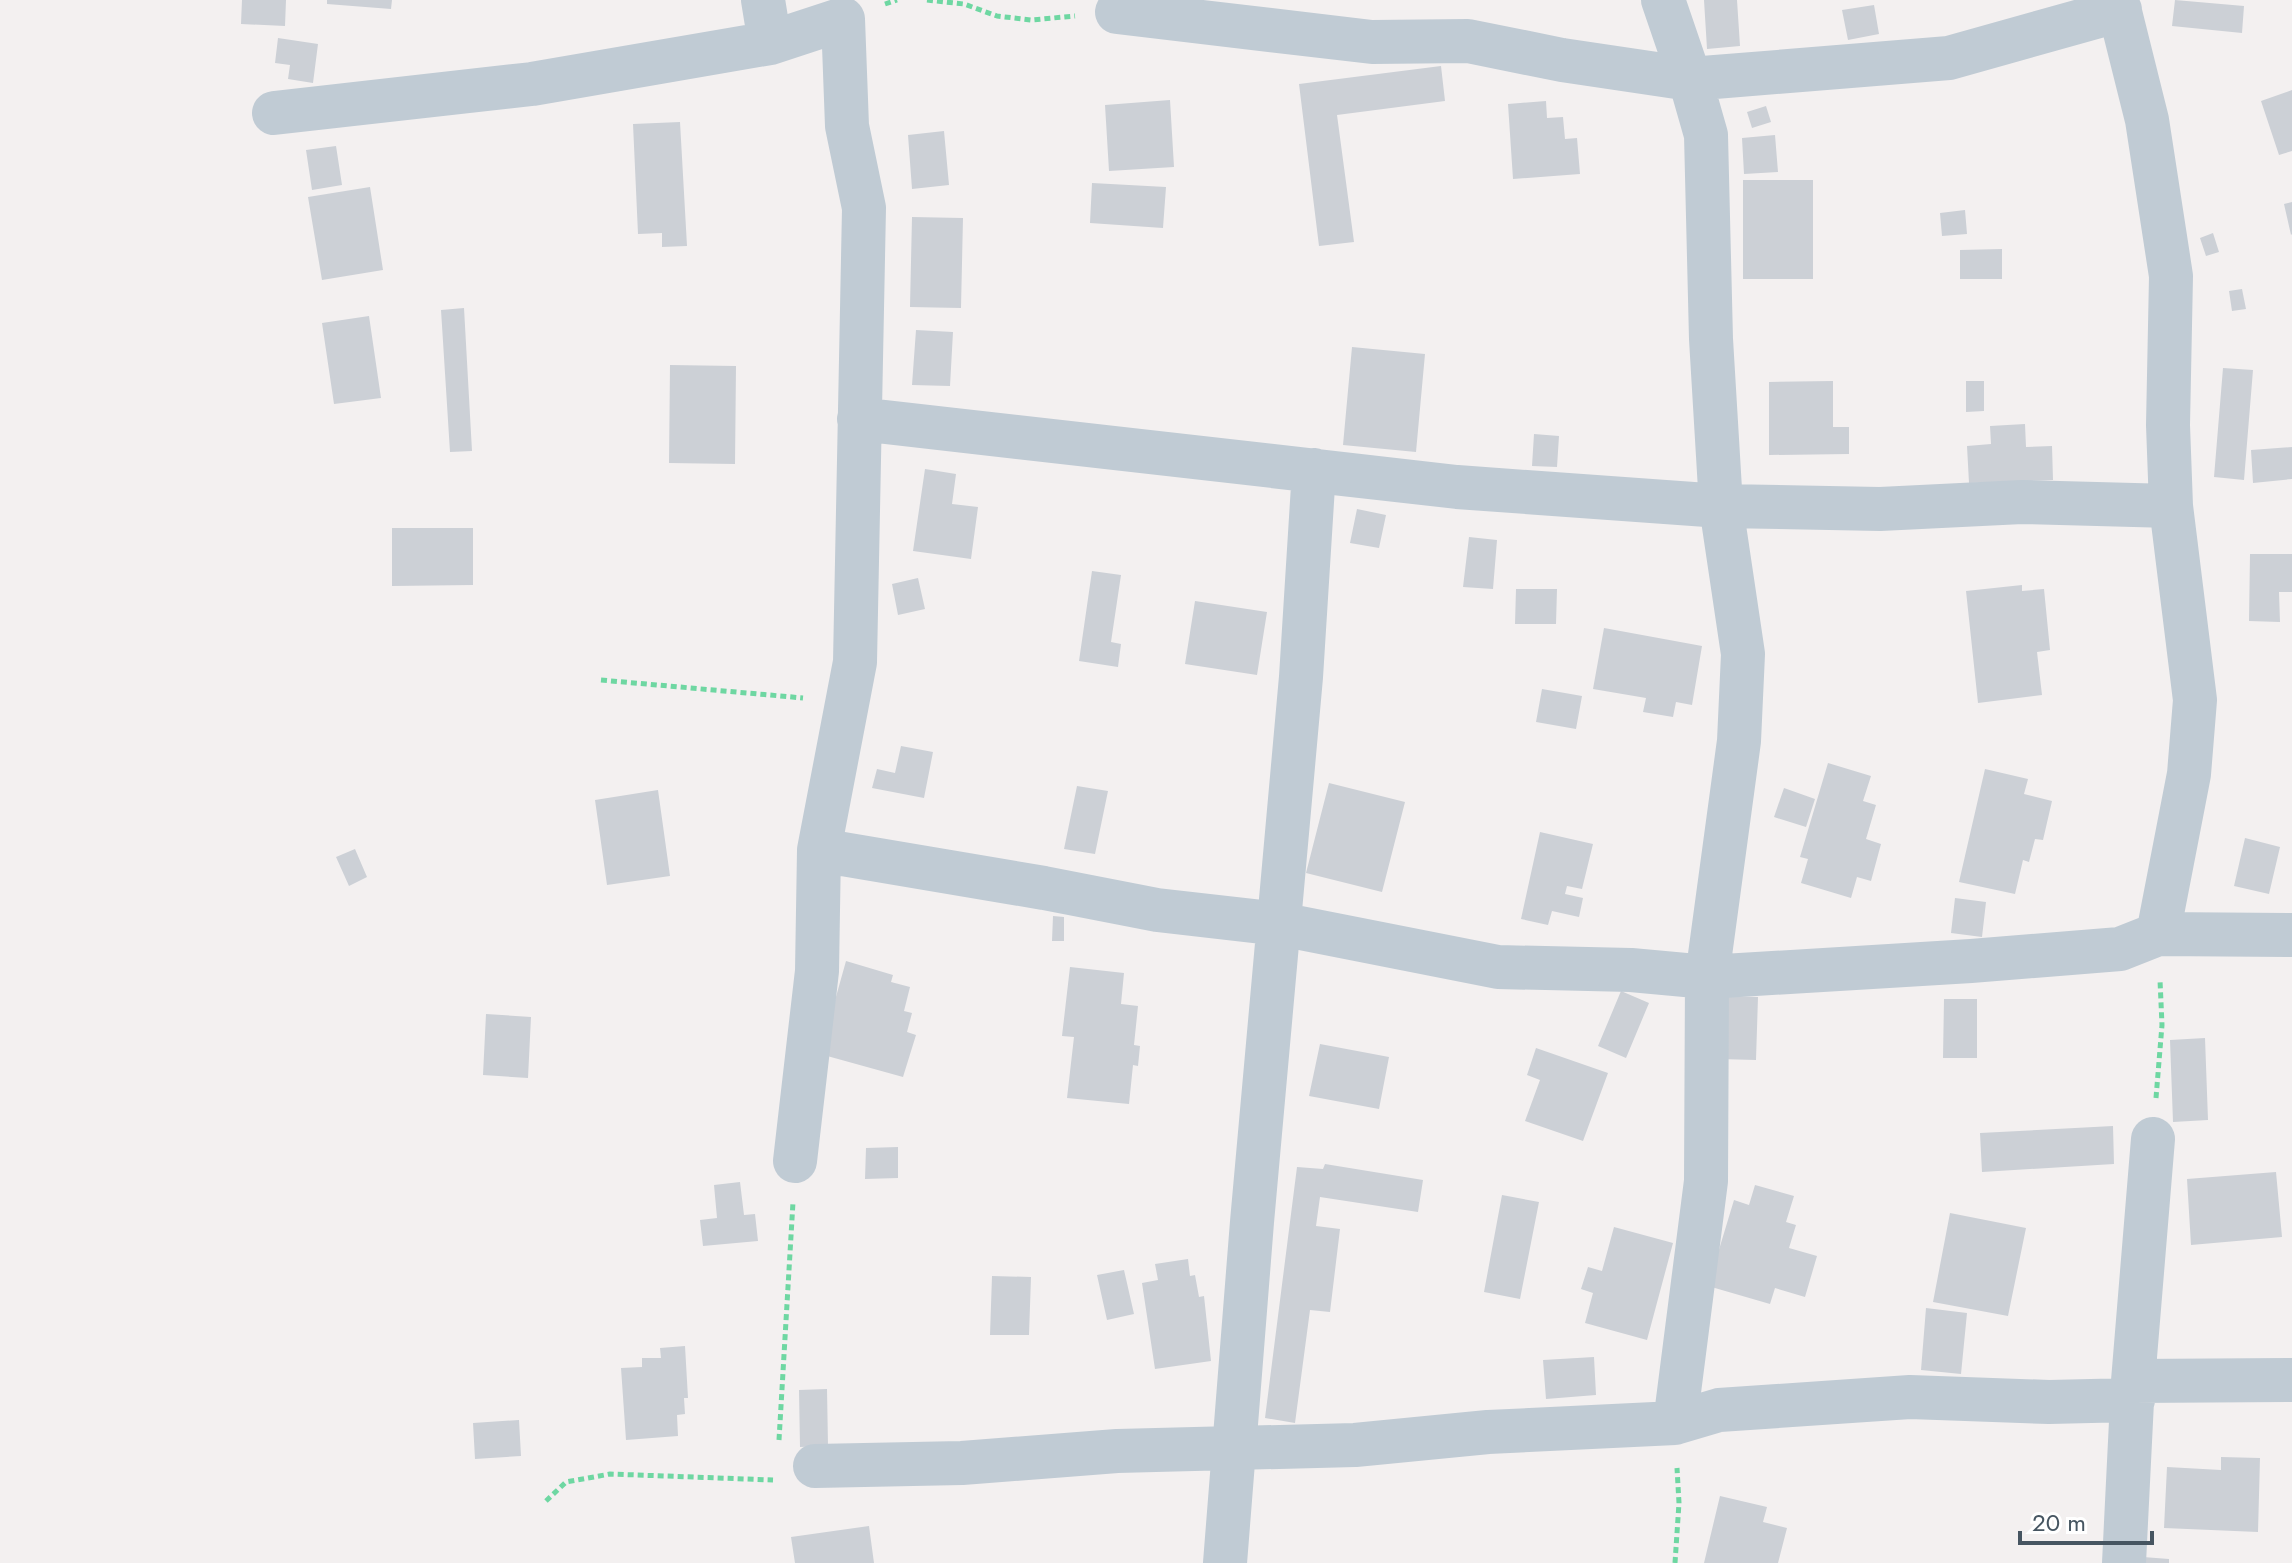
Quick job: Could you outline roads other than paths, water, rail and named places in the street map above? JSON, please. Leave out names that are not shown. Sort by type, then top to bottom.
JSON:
[{"type":"street","points":[[763,0],[770,43]]},
{"type":"street","points":[[1663,0],[1706,135],[1711,339],[1721,506],[1743,654],[1739,741],[1707,977],[1706,1181],[1675,1423]]},
{"type":"street","points":[[1117,12],[1372,42],[1468,41],[1562,60],[1690,79],[1949,58],[2119,5],[2147,120],[2171,276],[2168,425],[2171,506],[2195,700],[2189,774],[2158,934]]},
{"type":"street","points":[[274,113],[532,84],[770,43],[843,19],[847,126],[864,208],[855,662],[819,850],[817,971],[795,1161]]},
{"type":"street","points":[[859,419],[1457,487],[1721,506],[1880,509],[2022,502],[2171,506]]},
{"type":"street","points":[[1225,1563],[1301,677],[1314,470]]},
{"type":"street","points":[[819,850],[1157,910],[1280,924],[1498,967],[1631,970],[1707,977],[2120,949],[2158,934],[2292,935]]},
{"type":"street","points":[[2124,1563],[2133,1390],[2153,1139]]},
{"type":"street","points":[[797,1457],[962,1463],[1117,1451],[1355,1445],[1488,1432],[1675,1423],[1719,1410],[1910,1397],[2049,1402],[2133,1390],[2292,1380]]}]
